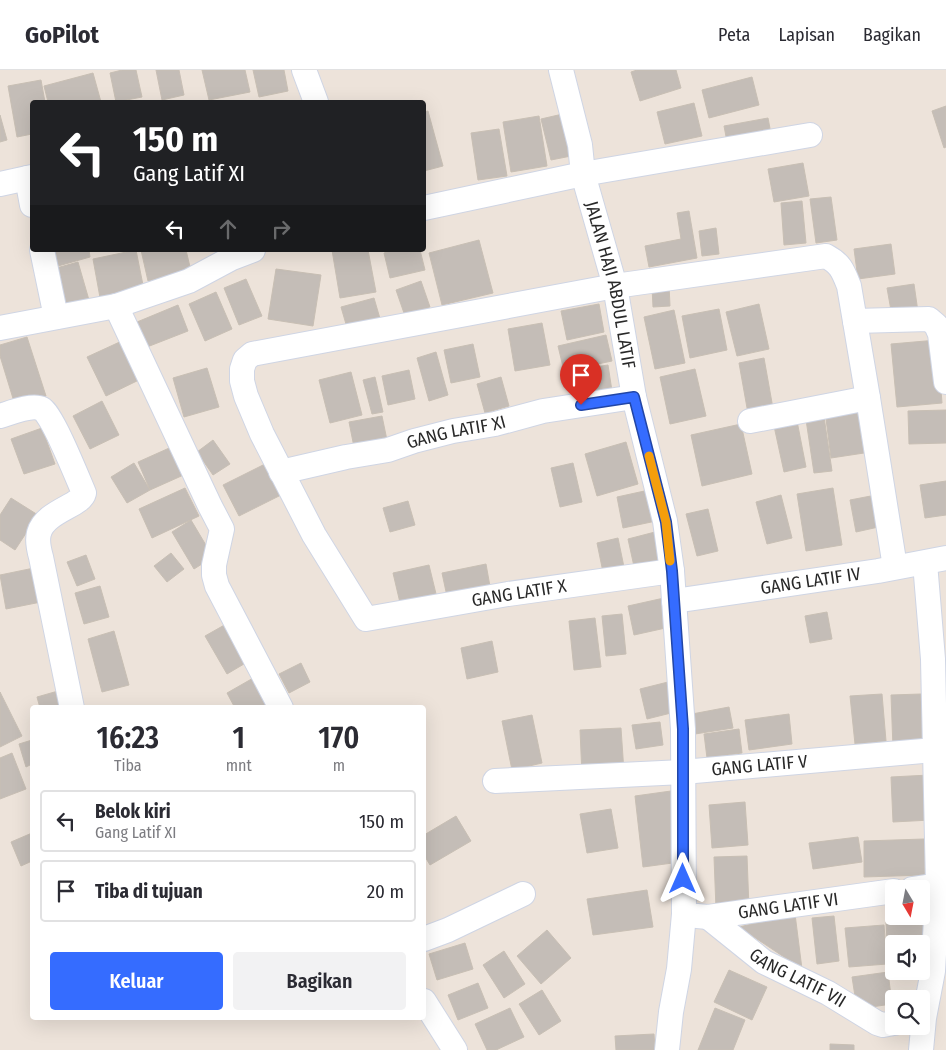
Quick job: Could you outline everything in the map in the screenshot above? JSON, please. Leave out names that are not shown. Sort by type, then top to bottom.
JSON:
[{"type":"street","points":[[304,70],[315,100]]},
{"type":"street","name":"JALAN HAJI ABDUL LATIF","points":[[561,70],[580,145],[583,174],[615,286],[634,397],[666,522],[672,571],[683,729],[684,914],[679,969],[671,1012],[667,1050]]},
{"type":"street","points":[[426,208],[583,174],[810,135]]},
{"type":"street","points":[[0,184],[30,177]]},
{"type":"street","points":[[42,252],[56,317]]},
{"type":"street","points":[[0,328],[116,306],[189,281],[232,258],[248,252]]},
{"type":"street","points":[[281,472],[262,434],[246,396],[242,381],[242,369],[245,360],[252,354],[615,286],[826,256],[837,262],[843,270],[849,286],[895,568]]},
{"type":"street","points":[[116,306],[210,506],[220,523],[222,529],[214,564],[217,586],[279,705]]},
{"type":"street","points":[[855,321],[930,319],[936,325],[940,334],[946,382]]},
{"type":"street","name":"GANG LATIF XI","points":[[281,472],[388,450],[453,431],[495,424],[543,411],[634,397]]},
{"type":"street","points":[[750,421],[868,398]]},
{"type":"street","points":[[0,416],[18,410],[38,407],[43,409],[50,418],[84,493],[81,498],[62,508],[46,520],[39,534],[41,557],[71,705]]},
{"type":"street","name":"GANG LATIF X","points":[[281,472],[314,535],[366,619],[508,594],[672,571]]},
{"type":"street","points":[[921,1050],[931,1019],[933,971],[942,884],[940,750],[933,659],[935,560]]},
{"type":"street","name":"GANG LATIF IV","points":[[674,601],[895,568],[935,560]]},
{"type":"street","name":"GANG LATIF V","points":[[494,781],[683,772],[940,750]]},
{"type":"street","name":"GANG LATIF VI","points":[[684,914],[708,917],[885,892]]},
{"type":"street","points":[[426,937],[448,930],[523,894]]},
{"type":"street","name":"GANG LATIF VII","points":[[708,917],[764,962],[828,993],[877,1023],[885,1025]]},
{"type":"street","points":[[426,1004],[455,1050]]},
{"type":"building","points":[[122,70],[136,70],[142,97],[116,100],[110,73]]},
{"type":"building","points":[[156,70],[179,70],[184,95],[162,100]]},
{"type":"building","points":[[202,70],[245,70],[250,92],[209,100]]},
{"type":"building","points":[[253,70],[284,70],[288,91],[259,97]]},
{"type":"building","points":[[637,70],[676,70],[681,88],[640,101],[631,72]]},
{"type":"building","points":[[93,73],[100,100],[48,100],[44,86]]},
{"type":"building","points":[[752,77],[759,105],[709,118],[702,90]]},
{"type":"building","points":[[41,80],[45,100],[30,100],[30,134],[17,137],[8,86]]},
{"type":"building","points":[[694,103],[702,136],[665,144],[657,112]]},
{"type":"building","points":[[946,106],[946,147],[944,148],[932,111]]},
{"type":"building","points":[[428,111],[443,166],[426,170],[426,112]]},
{"type":"building","points":[[567,113],[576,155],[551,160],[541,119]]},
{"type":"building","points":[[0,115],[7,140],[0,142]]},
{"type":"building","points":[[539,116],[547,166],[511,172],[503,122]]},
{"type":"building","points":[[768,118],[772,139],[728,147],[724,126]]},
{"type":"building","points":[[499,129],[507,176],[478,180],[471,133]]},
{"type":"building","points":[[803,163],[809,196],[774,202],[768,169]]},
{"type":"building","points":[[831,197],[837,240],[816,243],[810,199]]},
{"type":"building","points":[[802,201],[806,243],[784,245],[781,203]]},
{"type":"building","points":[[689,211],[697,258],[649,267],[645,246],[681,239],[677,213]]},
{"type":"building","points":[[716,228],[719,254],[702,256],[699,231]]},
{"type":"building","points":[[479,240],[493,293],[442,305],[429,253]]},
{"type":"building","points":[[891,244],[895,274],[858,279],[854,249]]},
{"type":"building","points":[[54,252],[89,252],[90,257],[58,266]]},
{"type":"building","points":[[126,252],[136,252],[145,295],[101,303],[93,259]]},
{"type":"building","points":[[141,252],[186,252],[191,271],[148,281]]},
{"type":"building","points":[[332,252],[368,252],[376,292],[340,298]]},
{"type":"building","points":[[420,252],[425,270],[390,278],[384,253]]},
{"type":"building","points":[[78,262],[91,307],[66,314],[53,269]]},
{"type":"building","points":[[276,269],[321,275],[313,326],[268,319]]},
{"type":"building","points":[[246,279],[262,316],[239,325],[224,288]]},
{"type":"building","points":[[421,281],[430,307],[405,316],[396,290]]},
{"type":"building","points":[[914,284],[918,312],[892,316],[887,288]]},
{"type":"building","points":[[669,285],[670,306],[653,307],[652,287]]},
{"type":"building","points":[[216,292],[232,329],[205,341],[189,304]]},
{"type":"building","points":[[374,298],[381,322],[348,331],[341,307]]},
{"type":"building","points":[[599,304],[604,332],[567,340],[561,311]]},
{"type":"building","points":[[759,304],[769,349],[737,356],[726,312]]},
{"type":"building","points":[[178,305],[188,331],[147,347],[137,322]]},
{"type":"building","points":[[719,309],[727,350],[690,358],[682,316]]},
{"type":"building","points":[[674,310],[685,363],[655,369],[644,317]]},
{"type":"building","points":[[542,323],[550,365],[515,371],[508,329]]},
{"type":"building","points":[[606,335],[612,361],[564,371],[558,346]]},
{"type":"building","points":[[27,337],[46,396],[15,405],[0,356],[0,345]]},
{"type":"building","points":[[124,340],[143,378],[106,396],[87,357]]},
{"type":"building","points":[[937,340],[942,403],[897,407],[891,344]]},
{"type":"building","points":[[473,344],[480,377],[451,383],[444,350]]},
{"type":"building","points":[[436,352],[448,395],[429,401],[417,358]]},
{"type":"building","points":[[764,358],[774,414],[749,419],[739,363]]},
{"type":"building","points":[[608,365],[612,391],[573,398],[569,371]]},
{"type":"building","points":[[207,368],[219,407],[184,417],[173,378]]},
{"type":"building","points":[[695,369],[706,416],[670,424],[660,377]]},
{"type":"building","points":[[409,370],[415,399],[388,405],[382,376]]},
{"type":"building","points":[[351,372],[362,415],[330,423],[319,380]]},
{"type":"building","points":[[375,377],[383,412],[372,414],[363,380]]},
{"type":"building","points":[[501,377],[509,406],[485,413],[477,384]]},
{"type":"building","points":[[102,401],[119,435],[90,449],[73,416]]},
{"type":"building","points":[[857,406],[864,453],[831,458],[825,411]]},
{"type":"building","points":[[823,410],[832,471],[814,473],[805,413]]},
{"type":"building","points":[[946,410],[946,443],[909,444],[908,411]]},
{"type":"building","points":[[382,416],[388,445],[355,452],[349,422]]},
{"type":"building","points":[[797,421],[806,467],[784,472],[774,426]]},
{"type":"building","points":[[741,424],[752,474],[702,486],[691,435]]},
{"type":"building","points":[[42,428],[55,464],[24,474],[11,439]]},
{"type":"building","points":[[213,440],[230,464],[213,475],[197,452]]},
{"type":"building","points":[[626,442],[638,484],[597,496],[585,454]]},
{"type":"building","points":[[176,445],[188,473],[150,490],[138,462]]},
{"type":"building","points":[[134,463],[150,490],[127,503],[111,477]]},
{"type":"building","points":[[573,463],[582,502],[560,507],[551,468]]},
{"type":"building","points":[[265,464],[281,495],[239,516],[223,485]]},
{"type":"building","points":[[946,481],[946,515],[925,518],[920,485]]},
{"type":"building","points":[[185,488],[199,516],[152,538],[139,509]]},
{"type":"building","points":[[833,488],[842,545],[806,551],[797,494]]},
{"type":"building","points":[[649,490],[656,521],[623,528],[617,497]]},
{"type":"building","points":[[781,495],[792,538],[767,544],[756,502]]},
{"type":"building","points":[[876,495],[883,526],[856,532],[850,500]]},
{"type":"building","points":[[11,498],[38,515],[15,550],[0,540],[0,515]]},
{"type":"building","points":[[408,501],[415,525],[390,532],[383,508]]},
{"type":"building","points":[[708,509],[718,551],[697,556],[686,514]]},
{"type":"building","points":[[191,520],[213,557],[194,569],[172,532]]},
{"type":"building","points":[[655,532],[663,564],[635,571],[628,539]]},
{"type":"building","points":[[618,538],[625,572],[604,577],[597,543]]},
{"type":"building","points":[[171,553],[184,569],[167,582],[154,566]]},
{"type":"building","points":[[86,555],[95,579],[77,586],[67,562]]},
{"type":"building","points":[[486,564],[491,592],[448,601],[442,573]]},
{"type":"building","points":[[429,565],[437,598],[401,607],[393,573]]},
{"type":"building","points":[[34,568],[41,602],[6,609],[0,575]]},
{"type":"building","points":[[100,586],[109,617],[84,624],[75,593]]},
{"type":"building","points":[[664,598],[670,627],[634,635],[628,606]]},
{"type":"building","points":[[827,612],[832,639],[810,643],[805,616]]},
{"type":"building","points":[[622,614],[626,654],[606,656],[602,616]]},
{"type":"building","points":[[595,618],[601,667],[574,670],[569,621]]},
{"type":"building","points":[[228,623],[249,661],[227,674],[205,636]]},
{"type":"building","points":[[114,631],[129,685],[102,692],[88,639]]},
{"type":"building","points":[[492,641],[498,672],[467,679],[461,648]]},
{"type":"building","points":[[301,663],[310,682],[289,693],[279,674]]},
{"type":"building","points":[[255,677],[270,705],[233,705],[227,693]]},
{"type":"building","points":[[672,681],[679,711],[647,719],[640,689]]},
{"type":"building","points":[[58,691],[62,705],[39,705],[37,697]]},
{"type":"building","points":[[0,692],[22,736],[0,747]]},
{"type":"building","points":[[882,694],[886,741],[855,744],[850,696]]},
{"type":"building","points":[[921,694],[923,747],[893,748],[891,695]]},
{"type":"building","points":[[729,707],[733,728],[695,734],[692,714]]},
{"type":"building","points":[[789,714],[792,744],[749,750],[745,720]]},
{"type":"building","points":[[532,715],[542,763],[512,770],[502,721]]},
{"type":"building","points":[[660,722],[663,745],[636,749],[632,725]]},
{"type":"building","points":[[621,728],[624,772],[582,775],[580,730]]},
{"type":"building","points":[[739,729],[742,753],[707,758],[704,734]]},
{"type":"building","points":[[30,741],[30,765],[26,767],[19,744]]},
{"type":"building","points":[[12,753],[26,789],[0,799],[0,758]]},
{"type":"building","points":[[929,775],[931,820],[893,822],[891,777]]},
{"type":"building","points":[[671,791],[680,862],[643,867],[635,796]]},
{"type":"building","points":[[745,802],[748,845],[712,848],[709,805]]},
{"type":"building","points":[[611,809],[618,848],[587,853],[580,814]]},
{"type":"building","points":[[456,816],[471,841],[430,865],[426,858],[426,834]]},
{"type":"building","points":[[30,834],[30,862],[21,866],[11,842]]},
{"type":"building","points":[[858,837],[862,862],[813,869],[809,843]]},
{"type":"building","points":[[924,839],[925,875],[864,877],[864,841]]},
{"type":"building","points":[[747,856],[749,908],[716,909],[714,857]]},
{"type":"building","points":[[647,890],[653,927],[593,935],[587,899]]},
{"type":"building","points":[[795,914],[802,969],[739,927]]},
{"type":"building","points":[[834,916],[839,961],[817,964],[812,918]]},
{"type":"building","points":[[884,925],[885,964],[849,967],[845,928]]},
{"type":"building","points":[[886,925],[929,925],[932,958],[930,958],[930,935],[887,935]]},
{"type":"building","points":[[547,930],[571,958],[541,984],[517,956]]},
{"type":"building","points":[[465,943],[473,969],[437,980],[429,954]]},
{"type":"building","points":[[504,951],[525,984],[504,998],[483,965]]},
{"type":"building","points":[[729,970],[767,987],[752,1020],[714,1002]]},
{"type":"building","points":[[885,972],[885,980],[889,980],[890,990],[885,990],[885,1005],[857,1009],[852,977]]},
{"type":"building","points":[[478,983],[488,1008],[458,1020],[448,995]]},
{"type":"building","points":[[542,990],[561,1021],[539,1035],[519,1004]]},
{"type":"building","points":[[510,1008],[524,1037],[496,1050],[487,1050],[475,1024]]},
{"type":"building","points":[[715,1008],[745,1020],[733,1050],[698,1050]]},
{"type":"building","points":[[654,1034],[655,1050],[616,1050],[615,1036]]},
{"type":"building","points":[[830,1044],[854,1045],[854,1050],[830,1050]]},
{"type":"slow traffic","points":[[649,456],[666,522],[670,561]]},
{"type":"route","points":[[581,405],[634,397],[666,522],[672,571],[683,729],[683,879]]}]
